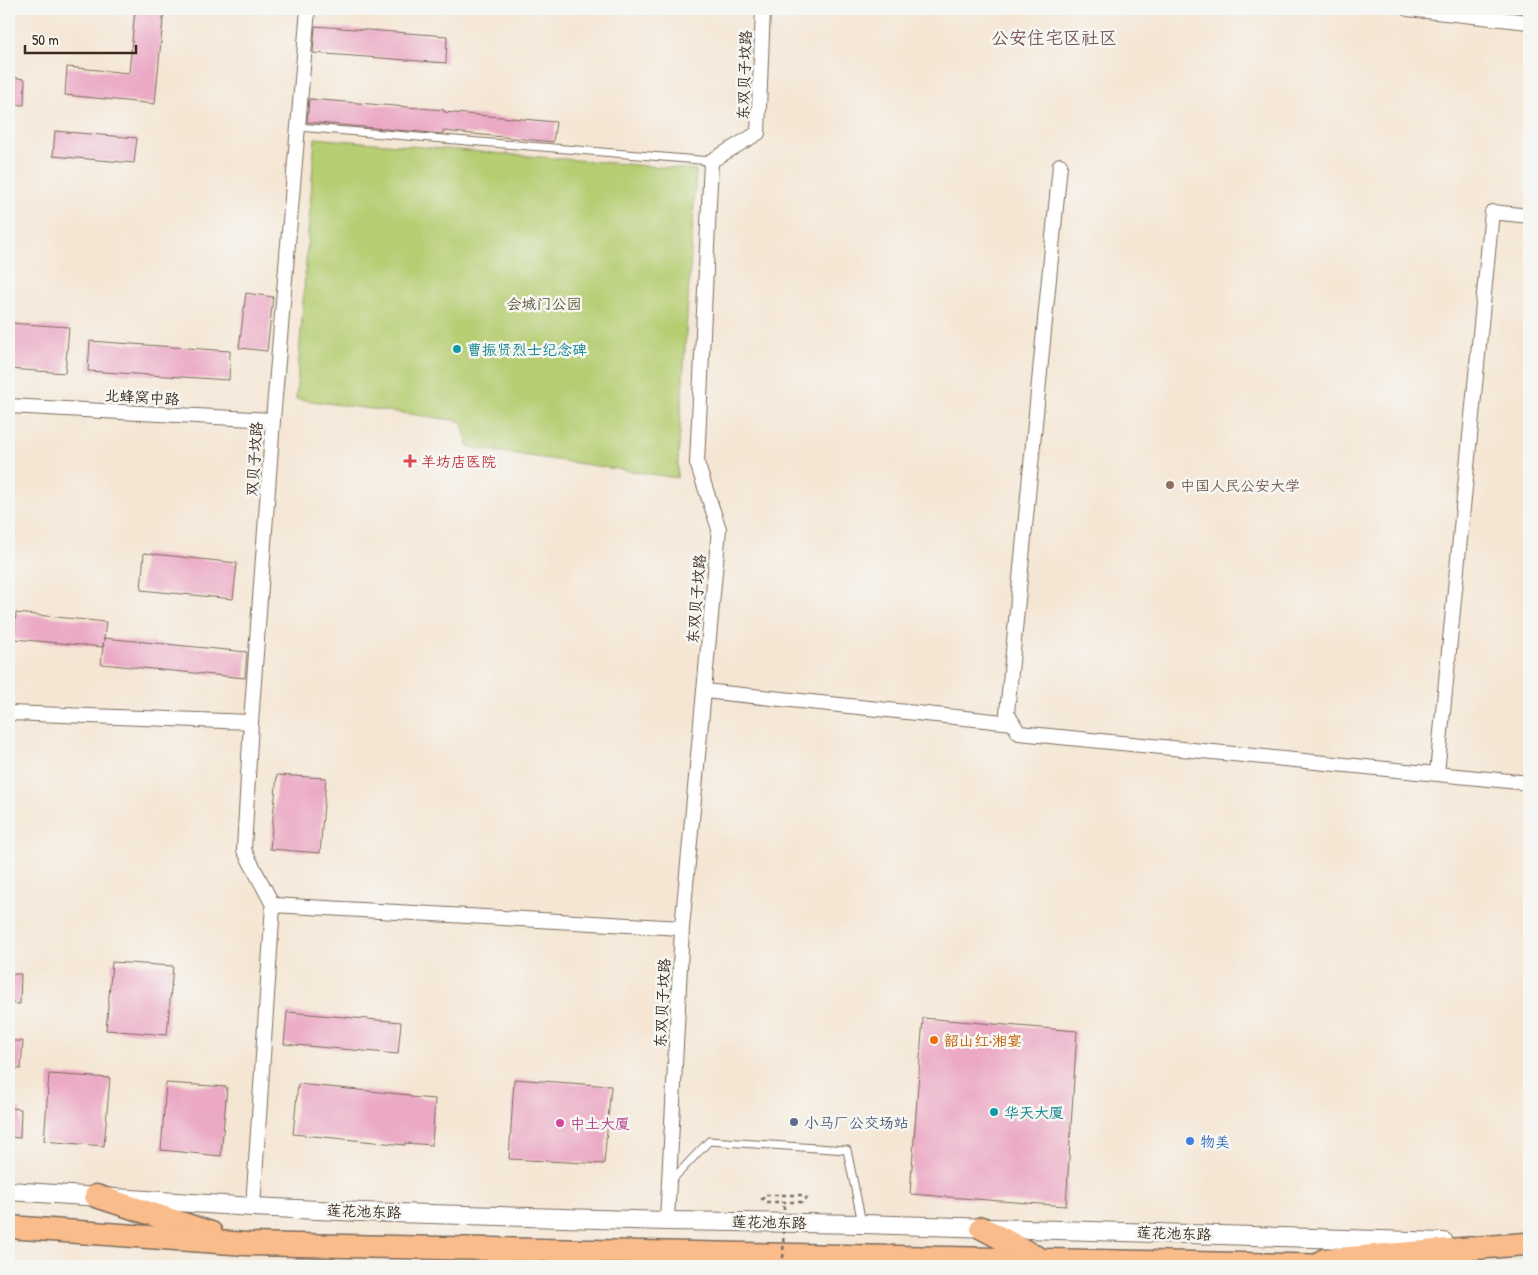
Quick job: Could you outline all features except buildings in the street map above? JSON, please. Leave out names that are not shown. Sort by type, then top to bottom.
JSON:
[{"type":"highway","points":[[96,1196],[246,1244]]},
{"type":"highway","name":"莲花池东路","points":[[9,1227],[246,1244],[1342,1266]]},
{"type":"highway","points":[[982,1228],[1043,1261]]},
{"type":"highway","points":[[1270,1264],[1527,1244]]},
{"type":"street","name":"双贝子坟路","points":[[273,905],[244,850],[251,722],[273,420],[308,9]]},
{"type":"street","name":"东双贝子坟路","points":[[667,1221],[682,928],[719,529],[697,463],[711,161],[758,133],[763,9]]},
{"type":"street","points":[[1408,9],[1529,22]]},
{"type":"street","points":[[1060,166],[1007,713],[1018,732],[1529,783]]},
{"type":"street","points":[[1436,773],[1492,212],[1529,216]]},
{"type":"street","name":"北蜂窝中路","points":[[9,406],[273,420]]},
{"type":"street","points":[[704,691],[1013,723]]},
{"type":"street","points":[[9,713],[251,722]]},
{"type":"street","points":[[253,1207],[273,905],[682,928]]},
{"type":"street","name":"莲花池东路","points":[[9,1191],[253,1207],[667,1221],[862,1224],[1527,1244]]},
{"type":"lane","points":[[298,127],[711,161]]},
{"type":"lane","points":[[668,1184],[708,1141],[847,1150],[862,1224]]},
{"type":"path","points":[[766,1195],[802,1195],[807,1198],[802,1202],[784,1202],[766,1202],[762,1199],[766,1195]]},
{"type":"path","points":[[783,1266],[784,1202]]},
{"type":"green space","name":"会城门公园","points":[[315,138],[696,170],[677,478],[469,447],[461,421],[296,399]]},
{"type":"place","name":"曹振贤烈士纪念碑","points":[[457,349]]},
{"type":"place","name":"羊坊店医院","points":[[410,461]]},
{"type":"place","name":"中国人民公安大学","points":[[1170,485]]},
{"type":"place","name":"韶山红·湘宴","points":[[934,1040]]},
{"type":"place","name":"华天大厦","points":[[994,1112]]},
{"type":"place","name":"小马厂公交场站","points":[[794,1122]]},
{"type":"place","name":"中土大厦","points":[[560,1123]]},
{"type":"place","name":"物美","points":[[1190,1141]]},
{"type":"district","name":"公安住宅区社区","points":[[1054,37]]}]
